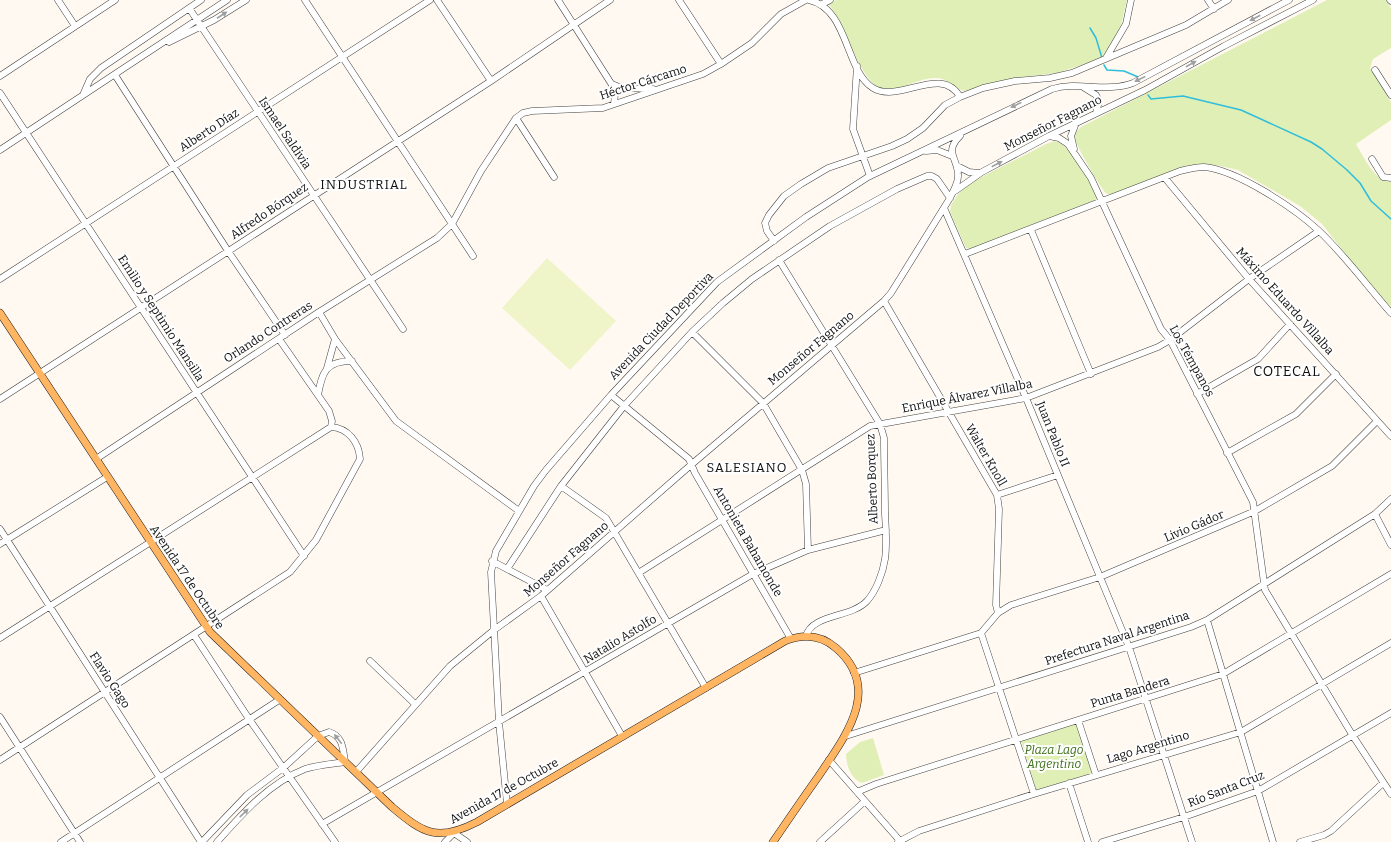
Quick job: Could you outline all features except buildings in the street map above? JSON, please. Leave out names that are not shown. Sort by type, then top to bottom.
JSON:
[{"type":"main road","name":"Avenida 17 de Octubre","points":[[0,313],[150,542],[217,640],[377,793],[404,817],[422,828],[440,834],[454,833],[507,804],[791,639],[806,636],[821,639],[834,646],[847,659],[854,673],[858,690],[858,703],[853,722],[846,736],[773,842]]},
{"type":"street","points":[[58,0],[75,26]]},
{"type":"street","points":[[0,76],[116,0]]},
{"type":"street","points":[[83,96],[90,79],[101,68],[201,0]]},
{"type":"street","points":[[0,150],[227,0]]},
{"type":"street","points":[[150,51],[202,27],[246,0]]},
{"type":"street","points":[[305,0],[473,256]]},
{"type":"street","name":"Alberto Díaz","points":[[0,279],[430,0]]},
{"type":"street","points":[[437,0],[491,81]]},
{"type":"street","points":[[558,0],[612,84],[615,94],[614,104]]},
{"type":"street","name":"Alfredo Bórquez","points":[[0,399],[313,194],[491,81],[610,0]]},
{"type":"street","points":[[679,0],[722,64]]},
{"type":"street","name":"Héctor Cárcamo","points":[[516,118],[523,113],[532,111],[595,110],[703,74],[722,64],[752,43],[781,14],[808,0],[822,4]]},
{"type":"street","points":[[830,0],[822,4],[838,25],[857,66],[867,83],[873,88],[882,92],[892,93],[939,83],[952,87],[960,97]]},
{"type":"street","points":[[1106,58],[1126,24],[1131,0]]},
{"type":"street","points":[[1208,0],[1214,9]]},
{"type":"street","points":[[774,241],[767,231],[765,223],[768,215],[784,196],[828,168],[862,155],[892,146],[915,135],[945,105],[960,97],[983,88],[1015,81],[1050,78],[1072,73],[1186,25],[1228,0]]},
{"type":"street","name":"Monseñor Fagnano","points":[[962,133],[1052,89],[1066,86],[1112,88],[1133,82],[1289,0]]},
{"type":"street","name":"Monseñor Fagnano","points":[[356,772],[450,666],[494,630],[541,596],[692,464],[884,301],[891,293],[951,196],[982,172],[1050,136],[1145,90],[1224,46],[1313,0]]},
{"type":"street","name":"Ismael Saldivia","points":[[189,8],[403,329]]},
{"type":"street","points":[[857,66],[852,120],[854,134],[870,176]]},
{"type":"street","points":[[1374,70],[1391,94]]},
{"type":"street","points":[[115,74],[228,251],[285,335]]},
{"type":"street","points":[[612,84],[621,88],[658,89]]},
{"type":"street","points":[[1080,86],[1096,95],[1099,101],[1096,113]]},
{"type":"street","name":"Emilio y Septimio Mansilla","points":[[0,93],[87,223],[304,556]]},
{"type":"street","points":[[452,224],[482,171],[516,118],[554,178]]},
{"type":"street","name":"Los Témpanos","points":[[1076,124],[1071,140],[1078,156],[1103,202],[1162,329],[1170,340],[1251,498],[1255,511],[1263,584]]},
{"type":"street","points":[[507,569],[561,486],[624,406],[692,332],[723,303],[779,260],[830,226],[882,196],[927,176],[937,179],[951,196],[957,183],[958,175],[957,166],[952,156],[955,141],[962,133]]},
{"type":"street","name":"Avenida Ciudad Deportiva","points":[[507,804],[500,722],[491,572],[492,561],[534,486],[611,395],[716,282],[836,196],[870,176],[962,133]]},
{"type":"street","name":"Los Témpanos","points":[[1050,136],[1065,141],[1078,156]]},
{"type":"street","points":[[922,151],[937,150],[952,156]]},
{"type":"street","points":[[1372,158],[1383,177],[1391,178]]},
{"type":"street","points":[[957,166],[969,172],[982,172]]},
{"type":"street","points":[[965,254],[1032,230],[1165,178],[1193,168],[1205,167],[1221,171],[1255,186],[1301,216],[1319,231],[1391,313]]},
{"type":"street","name":"Máximo Eduardo Villalba","points":[[1165,178],[1249,279],[1391,436]]},
{"type":"street","name":"Juan Pablo II","points":[[944,208],[1026,398],[1129,647],[1192,842]]},
{"type":"street","name":"Orlando Contreras","points":[[96,460],[196,392],[319,312],[438,238],[452,224]]},
{"type":"street","points":[[1032,230],[1091,374]]},
{"type":"street","name":"Enrique Álvarez Villalba","points":[[640,572],[870,426],[1026,398],[1142,354],[1170,340],[1249,279],[1319,231]]},
{"type":"street","name":"Alberto Borquez","points":[[779,260],[880,424],[884,438],[886,530],[884,565],[870,597],[854,610],[813,625],[809,629],[806,636]]},
{"type":"street","name":"Walter Knoll","points":[[884,301],[997,495],[999,509],[996,605],[998,613]]},
{"type":"street","points":[[319,312],[335,339],[396,421],[520,511]]},
{"type":"street","points":[[1197,394],[1258,359],[1290,324]]},
{"type":"street","points":[[692,332],[763,403],[802,470],[806,484],[808,550]]},
{"type":"street","points":[[279,339],[332,416],[331,427]]},
{"type":"street","points":[[318,395],[322,377],[327,368],[335,339]]},
{"type":"street","points":[[327,368],[338,362],[352,361]]},
{"type":"street","points":[[1227,453],[1296,414],[1336,374]]},
{"type":"street","name":"Antonieta Bahamonde","points":[[611,395],[686,456],[692,464],[695,473],[724,520],[753,574],[791,639]]},
{"type":"street","name":"Livio Gádor","points":[[998,613],[1011,605],[1100,577],[1255,511],[1332,466],[1377,421]]},
{"type":"street","points":[[0,638],[331,427],[344,430],[357,444],[360,459],[316,540],[290,572],[0,760]]},
{"type":"street","points":[[997,495],[1058,475]]},
{"type":"street","points":[[0,544],[107,477]]},
{"type":"street","points":[[561,486],[606,518],[640,572],[706,688]]},
{"type":"street","name":"Prefectura Naval Argentina","points":[[846,736],[1179,632],[1207,620],[1375,514],[1391,499]]},
{"type":"street","points":[[1375,514],[1391,545]]},
{"type":"street","name":"Flavio Gago","points":[[0,530],[202,842]]},
{"type":"street","name":"Natalio Astolfo","points":[[322,824],[753,574],[808,550],[886,530]]},
{"type":"street","points":[[492,561],[547,590]]},
{"type":"street","name":"Punta Bandera","points":[[857,792],[876,784],[1223,674],[1391,574]]},
{"type":"street","points":[[1263,584],[1265,590],[1353,736],[1391,794]]},
{"type":"street","points":[[541,596],[622,736]]},
{"type":"street","points":[[854,673],[981,633],[998,613]]},
{"type":"street","points":[[1207,620],[1273,842]]},
{"type":"street","points":[[981,633],[1034,794]]},
{"type":"street","points":[[194,635],[249,719],[335,842]]},
{"type":"street","name":"Lago Argentino","points":[[899,841],[919,831],[1034,794],[1241,732],[1391,643]]},
{"type":"street","points":[[370,661],[415,704]]},
{"type":"street","points":[[61,842],[279,700]]},
{"type":"street","name":"Río Santa Cruz","points":[[1102,842],[1184,817],[1258,791],[1391,713]]},
{"type":"street","points":[[0,717],[80,842]]},
{"type":"street","points":[[1078,720],[1096,775]]},
{"type":"street","points":[[202,842],[236,806],[283,768],[318,736],[328,732],[337,736],[343,746],[345,762],[306,769],[289,776],[242,814],[217,842]]},
{"type":"street","points":[[829,760],[899,841]]},
{"type":"street","points":[[1070,783],[1088,842]]},
{"type":"street","points":[[1300,842],[1324,835],[1331,831],[1383,783]]},
{"type":"street","points":[[820,842],[865,801]]},
{"type":"street","points":[[445,842],[454,833],[466,842]]},
{"type":"green space","points":[[836,0],[1127,0],[1121,25],[1109,48],[1100,59],[1057,73],[1013,78],[965,91],[940,78],[922,80],[891,89],[884,89],[875,85],[867,77],[860,65],[835,13],[828,4]]},
{"type":"green space","points":[[1327,0],[1386,0],[1391,8],[1391,48],[1373,59],[1370,68],[1391,102],[1391,120],[1356,144],[1370,168],[1385,181],[1391,182],[1391,307],[1372,288],[1322,224],[1300,206],[1238,170],[1216,165],[1189,165],[1113,194],[1107,194],[1088,166],[1073,135],[1081,127]]},
{"type":"green space","points":[[1055,141],[1069,151],[1081,166],[1098,199],[971,249],[966,248],[950,212],[951,205],[958,194],[970,183],[1046,144]]},
{"type":"green space","points":[[547,258],[616,321],[570,370],[502,308]]},
{"type":"green space","name":"Plaza Lago Argentino","points":[[1076,723],[1093,773],[1036,790],[1021,740]]},
{"type":"green space","points":[[873,738],[884,775],[862,783],[852,775],[847,763],[846,754],[860,742]]},
{"type":"waterway","points":[[1090,28],[1096,38],[1102,58]]},
{"type":"waterway","points":[[1104,65],[1107,70],[1124,71],[1138,77]]},
{"type":"waterway","points":[[1148,95],[1151,99],[1183,96],[1241,110],[1311,142],[1322,149],[1347,170],[1360,183],[1371,201],[1391,219]]},
{"type":"district","name":"INDUSTRIAL","points":[[364,184]]},
{"type":"district","name":"COTECAL","points":[[1287,371]]},
{"type":"district","name":"SALESIANO","points":[[747,467]]}]
